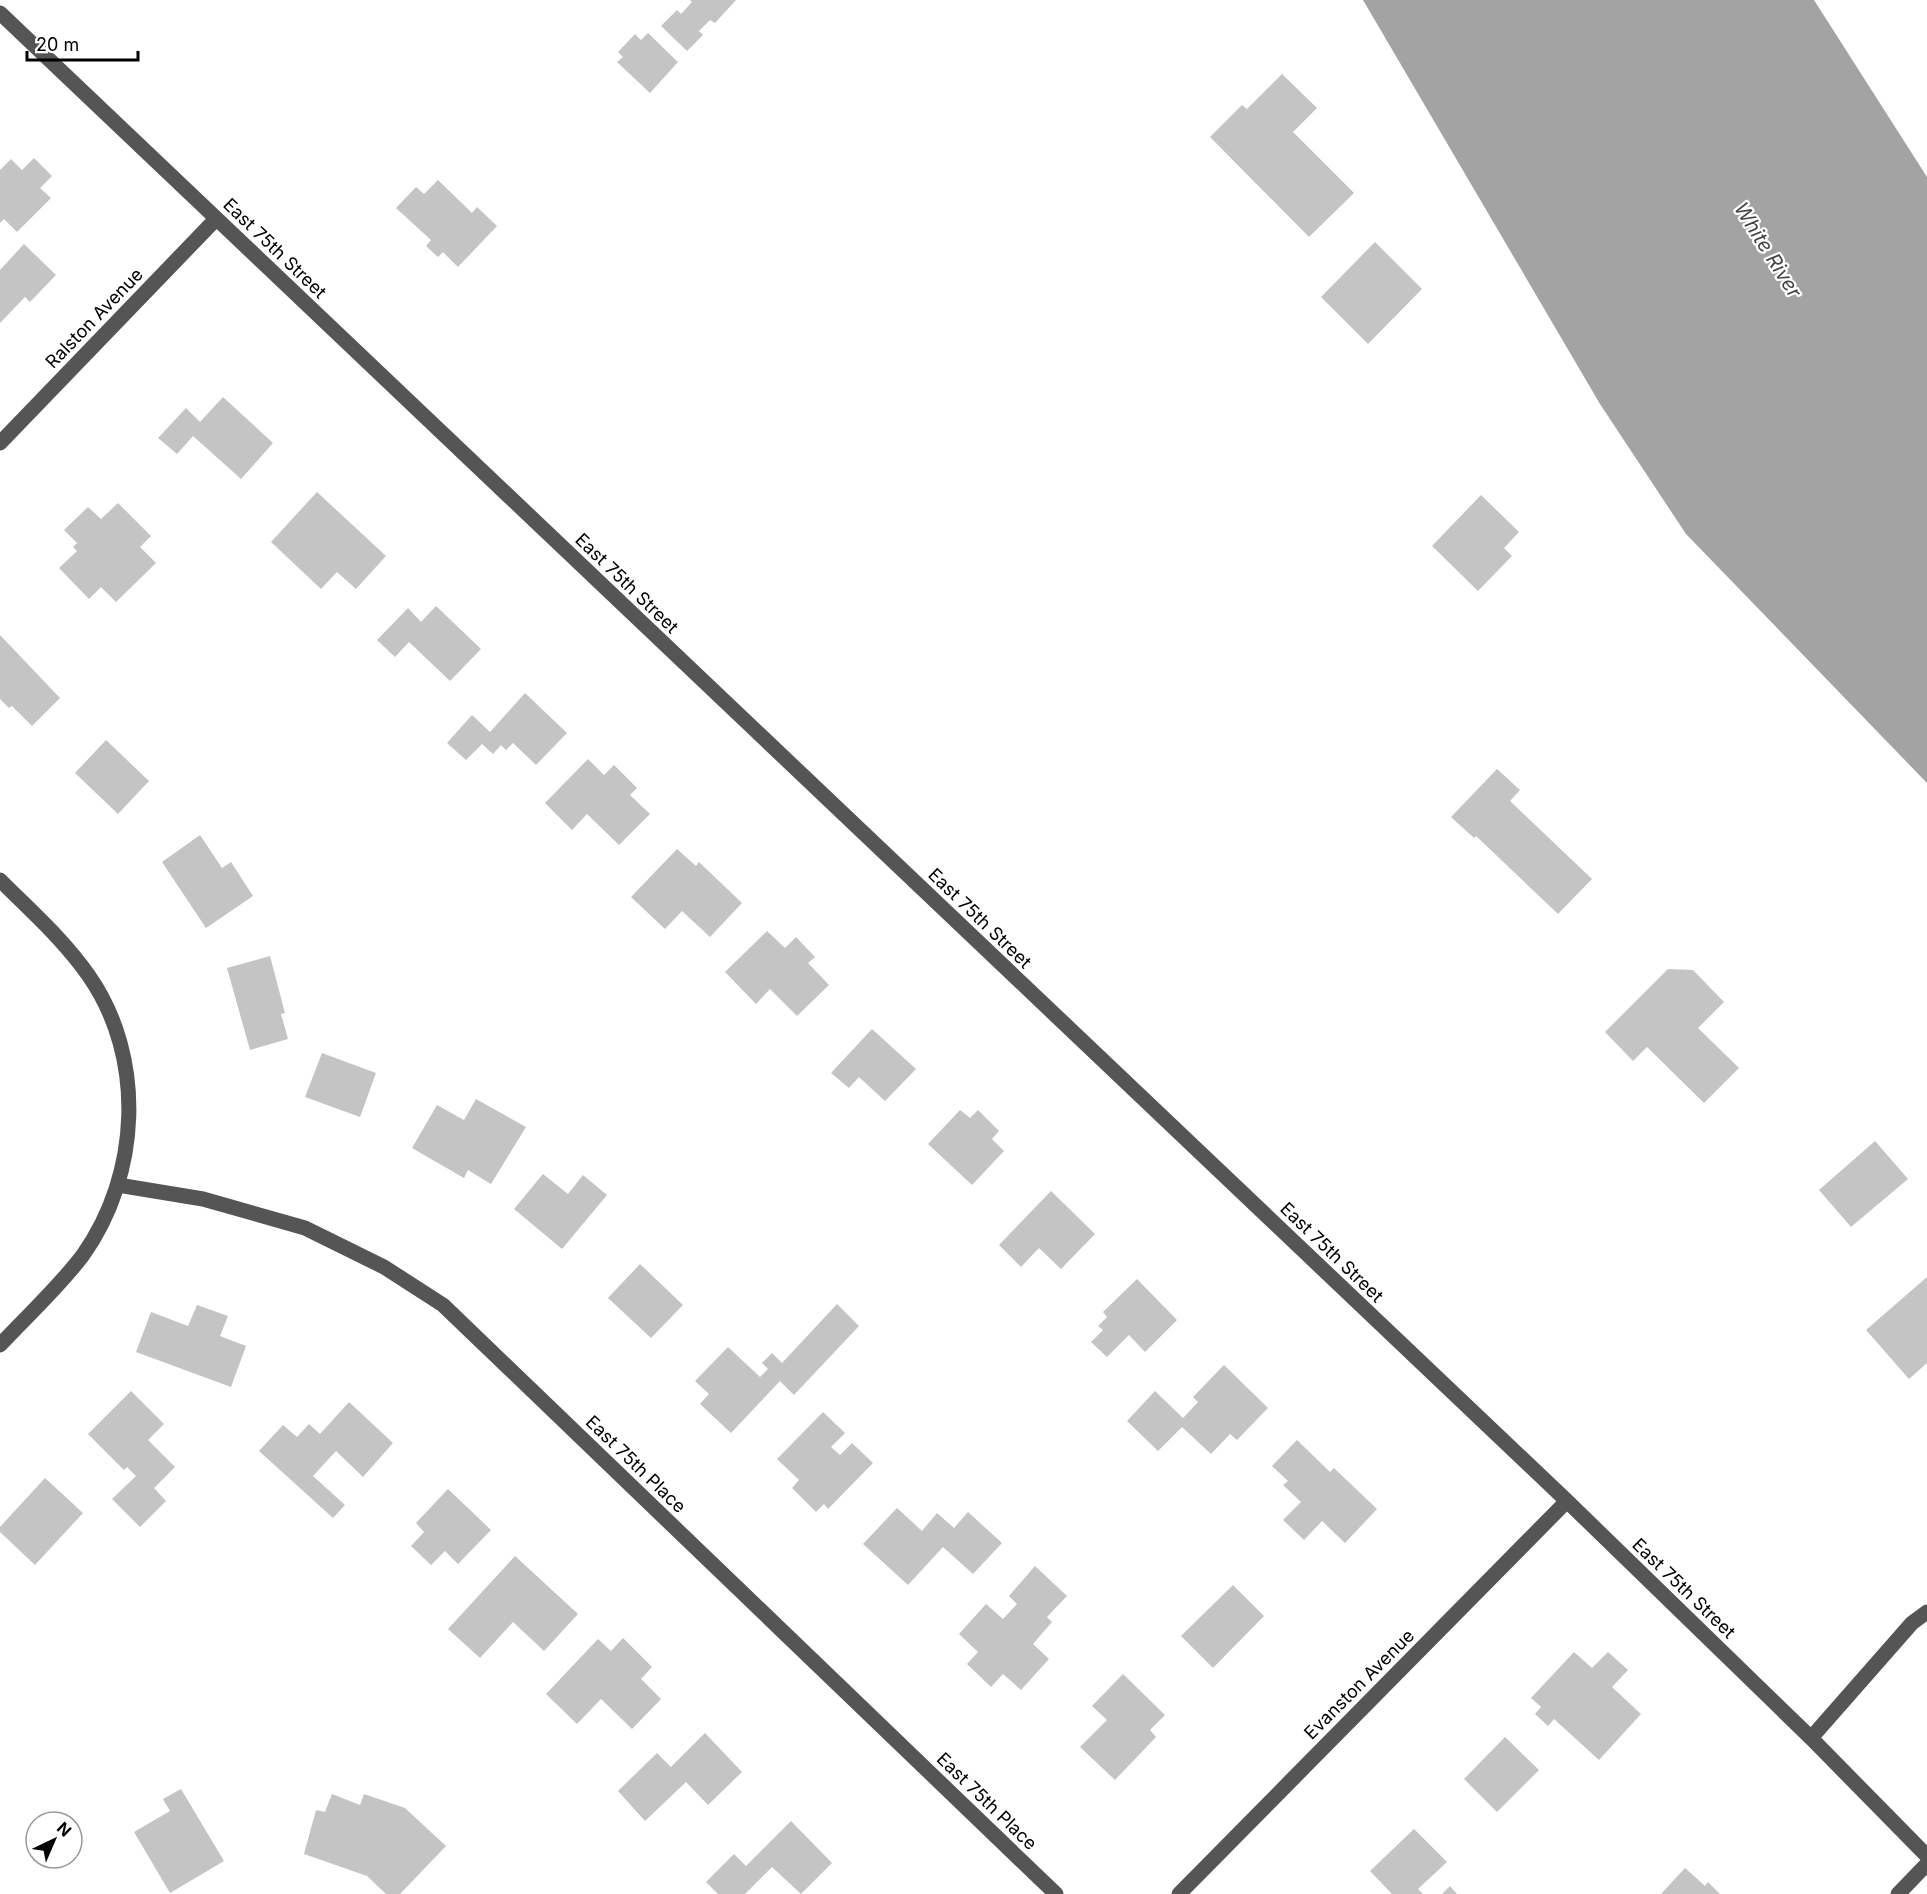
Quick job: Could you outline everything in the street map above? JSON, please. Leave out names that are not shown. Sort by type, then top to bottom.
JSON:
[{"type":"street","name":"East 75th Street","points":[[0,13],[1567,1502],[1810,1738],[1927,1856]]},
{"type":"street","name":"Ralston Avenue","points":[[0,443],[216,219]]},
{"type":"street","points":[[0,880],[70,949],[91,979],[121,1043],[130,1114],[126,1150],[118,1185],[100,1226],[84,1253],[0,1346]]},
{"type":"street","name":"East 75th Place","points":[[118,1185],[204,1199],[305,1228],[384,1266],[443,1305],[1056,1894]]},
{"type":"street","name":"Evanston Avenue","points":[[1179,1894],[1567,1502]]},
{"type":"street","points":[[1810,1738],[1912,1623],[1927,1612]]},
{"type":"street","points":[[1898,1894],[1927,1864]]},
{"type":"water","name":"White River","points":[[1363,0],[1814,0],[1927,177],[1927,783],[1686,534],[1600,404]]},
{"type":"building","points":[[690,0],[736,0],[715,23],[710,20],[699,31],[703,35],[687,51],[661,26],[677,10],[681,14],[692,2]]},
{"type":"building","points":[[648,33],[678,62],[650,93],[617,62],[623,57],[618,52],[635,34],[641,40]]},
{"type":"building","points":[[1282,74],[1317,108],[1293,132],[1354,193],[1309,237],[1210,137],[1242,105],[1247,109]]},
{"type":"building","points":[[34,158],[52,176],[40,188],[51,198],[17,232],[4,219],[0,223],[0,170],[11,159],[22,170]]},
{"type":"building","points":[[438,180],[472,213],[477,207],[497,226],[458,267],[443,252],[438,257],[426,246],[431,240],[396,208],[416,187],[424,194]]},
{"type":"building","points":[[1375,242],[1422,289],[1368,344],[1321,297]]},
{"type":"building","points":[[24,244],[56,275],[30,302],[25,297],[0,323],[0,270]]},
{"type":"building","points":[[223,397],[273,443],[241,479],[193,436],[177,454],[158,438],[186,408],[200,422]]},
{"type":"building","points":[[317,492],[386,556],[356,589],[337,572],[321,589],[271,542]]},
{"type":"building","points":[[1481,495],[1519,532],[1504,548],[1512,556],[1478,591],[1432,546]]},
{"type":"building","points":[[118,503],[151,536],[140,547],[156,563],[116,602],[101,587],[89,599],[59,568],[77,551],[73,547],[77,543],[64,530],[88,507],[101,519]]},
{"type":"building","points":[[436,606],[481,649],[450,681],[409,642],[395,657],[377,640],[408,608],[421,622]]},
{"type":"building","points":[[0,635],[60,698],[32,726],[12,706],[9,708],[0,699]]},
{"type":"building","points":[[525,693],[567,733],[536,765],[513,743],[506,750],[501,745],[493,754],[482,744],[466,760],[447,743],[472,715],[490,732]]},
{"type":"building","points":[[106,740],[149,781],[118,814],[75,773]]},
{"type":"building","points":[[588,759],[604,775],[614,765],[637,788],[630,795],[650,814],[619,845],[587,814],[572,830],[545,803]]},
{"type":"building","points":[[1497,769],[1520,790],[1510,801],[1592,879],[1558,914],[1476,836],[1474,838],[1451,817]]},
{"type":"building","points":[[200,835],[222,868],[231,862],[253,896],[206,928],[162,862]]},
{"type":"building","points":[[677,849],[696,866],[699,862],[742,903],[710,937],[682,911],[665,929],[631,897]]},
{"type":"building","points":[[767,931],[785,948],[796,937],[815,957],[808,963],[829,985],[797,1016],[770,989],[756,1004],[725,972]]},
{"type":"building","points":[[270,956],[285,1013],[281,1014],[288,1039],[250,1050],[227,968]]},
{"type":"building","points":[[1668,969],[1693,970],[1724,1002],[1698,1028],[1739,1068],[1704,1103],[1647,1047],[1633,1061],[1605,1032]]},
{"type":"building","points":[[872,1029],[916,1069],[885,1101],[859,1077],[849,1088],[831,1073]]},
{"type":"building","points":[[322,1053],[376,1073],[360,1117],[305,1097]]},
{"type":"building","points":[[476,1099],[526,1127],[491,1184],[468,1170],[464,1178],[412,1148],[437,1105],[464,1120]]},
{"type":"building","points":[[960,1110],[970,1118],[978,1110],[999,1131],[992,1139],[1004,1151],[972,1185],[928,1144]]},
{"type":"building","points":[[1875,1141],[1908,1179],[1851,1227],[1819,1190]]},
{"type":"building","points":[[543,1174],[568,1194],[583,1175],[607,1195],[562,1249],[514,1209]]},
{"type":"building","points":[[1051,1191],[1095,1234],[1061,1269],[1039,1248],[1021,1267],[999,1245]]},
{"type":"building","points":[[640,1264],[683,1305],[651,1338],[608,1298]]},
{"type":"building","points":[[1927,1277],[1927,1363],[1909,1379],[1866,1330]]},
{"type":"building","points":[[1137,1279],[1177,1320],[1145,1352],[1129,1335],[1107,1357],[1091,1342],[1103,1330],[1098,1326],[1107,1317],[1103,1312]]},
{"type":"building","points":[[837,1304],[859,1326],[794,1395],[780,1381],[731,1433],[700,1404],[709,1394],[695,1381],[728,1347],[760,1377],[768,1369],[762,1363],[772,1353],[782,1363]]},
{"type":"building","points":[[197,1305],[228,1316],[220,1336],[246,1346],[231,1387],[136,1352],[151,1312],[188,1326]]},
{"type":"building","points":[[1224,1365],[1268,1408],[1237,1440],[1230,1434],[1211,1454],[1182,1427],[1158,1451],[1127,1421],[1155,1391],[1183,1418],[1198,1402],[1193,1397]]},
{"type":"building","points":[[131,1391],[164,1424],[148,1440],[175,1467],[154,1488],[166,1501],[140,1527],[112,1499],[136,1476],[127,1467],[124,1470],[88,1434]]},
{"type":"building","points":[[349,1402],[393,1443],[363,1477],[336,1451],[313,1476],[345,1505],[333,1518],[259,1451],[283,1425],[297,1437],[309,1424],[320,1434]]},
{"type":"building","points":[[823,1412],[845,1433],[831,1447],[840,1455],[852,1443],[873,1463],[828,1509],[824,1504],[816,1512],[792,1488],[799,1480],[777,1459]]},
{"type":"building","points":[[1297,1440],[1330,1472],[1334,1468],[1377,1509],[1345,1543],[1322,1521],[1304,1540],[1283,1520],[1301,1502],[1283,1485],[1288,1481],[1272,1466]]},
{"type":"building","points":[[45,1478],[83,1513],[35,1565],[0,1532],[0,1527]]},
{"type":"building","points":[[448,1489],[491,1530],[458,1564],[445,1551],[431,1565],[411,1546],[424,1532],[416,1523]]},
{"type":"building","points":[[897,1508],[922,1531],[937,1513],[954,1528],[968,1512],[1002,1543],[973,1574],[943,1547],[908,1585],[863,1544]]},
{"type":"building","points":[[515,1556],[578,1614],[544,1651],[513,1622],[480,1658],[448,1629]]},
{"type":"building","points":[[1035,1566],[1067,1596],[1047,1617],[1052,1622],[1033,1644],[1049,1659],[1021,1690],[1003,1674],[991,1687],[967,1664],[978,1652],[959,1634],[986,1604],[1003,1619],[1017,1604],[1009,1596]]},
{"type":"building","points":[[1233,1585],[1264,1616],[1213,1668],[1181,1636]]},
{"type":"building","points":[[623,1638],[652,1667],[641,1679],[661,1699],[632,1729],[601,1699],[577,1724],[546,1694],[598,1639],[611,1651]]},
{"type":"building","points":[[1574,1652],[1592,1668],[1608,1652],[1628,1670],[1612,1687],[1641,1714],[1599,1760],[1554,1719],[1548,1726],[1535,1714],[1541,1707],[1531,1698]]},
{"type":"building","points":[[1123,1674],[1165,1715],[1150,1730],[1156,1737],[1115,1780],[1080,1747],[1107,1720],[1092,1706]]},
{"type":"building","points":[[705,1733],[742,1772],[708,1805],[686,1782],[645,1821],[618,1791],[657,1753],[671,1767]]},
{"type":"building","points":[[1505,1737],[1539,1770],[1497,1812],[1464,1779]]},
{"type":"building","points":[[181,1789],[224,1861],[170,1893],[134,1832],[170,1811],[163,1799]]},
{"type":"building","points":[[332,1794],[360,1805],[364,1794],[405,1808],[446,1846],[400,1894],[386,1894],[367,1876],[304,1854],[316,1810],[325,1812]]},
{"type":"building","points":[[791,1821],[832,1863],[801,1894],[772,1867],[745,1894],[718,1894],[706,1882],[734,1854],[746,1866]]},
{"type":"building","points":[[1414,1829],[1447,1862],[1418,1889],[1423,1894],[1392,1894],[1370,1871]]},
{"type":"building","points":[[1685,1868],[1705,1886],[1708,1882],[1720,1894],[1661,1894]]},
{"type":"building","points":[[1450,1886],[1457,1894],[1442,1894]]}]
